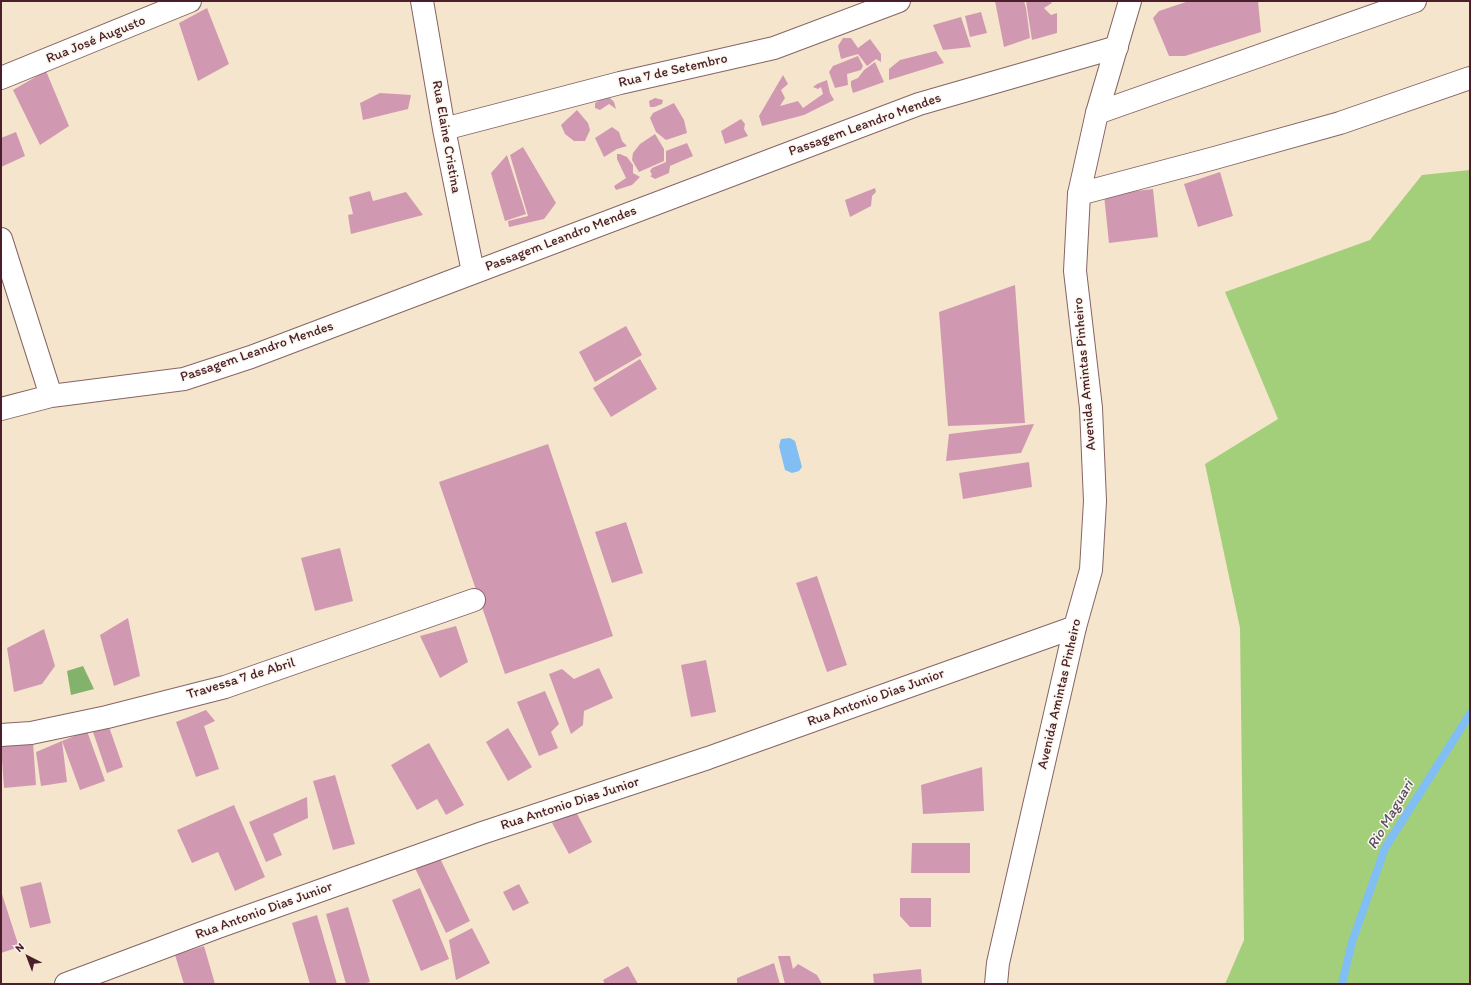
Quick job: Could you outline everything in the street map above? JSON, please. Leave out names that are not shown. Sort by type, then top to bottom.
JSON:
[{"type":"street","name":"Rua José Augusto","points":[[1,78],[190,1]]},
{"type":"street","name":"Rua Elaine Cristina","points":[[422,1],[444,130],[473,272]]},
{"type":"street","name":"Rua 7 de Setembro","points":[[444,130],[620,83],[774,48],[899,1]]},
{"type":"street","name":"Avenida Amintas Pinheiro","points":[[996,984],[998,963],[1075,626],[1091,570],[1094,501],[1091,408],[1075,270],[1079,194],[1097,114],[1130,1]]},
{"type":"street","points":[[1097,114],[1415,1]]},
{"type":"street","name":"Passagem Leandro Mendes","points":[[1,409],[51,396],[184,379],[251,357],[919,104],[1117,47]]},
{"type":"street","points":[[1079,194],[1211,160],[1340,123],[1470,78]]},
{"type":"street","points":[[1,239],[51,396]]},
{"type":"street","name":"Travessa 7 de Abril","points":[[1,735],[31,733],[225,687],[474,600]]},
{"type":"street","name":"Rua Antonio Dias Junior","points":[[66,984],[218,927],[482,833],[716,755],[1075,626]]},
{"type":"green space","points":[[1470,170],[1470,984],[1225,984],[1244,940],[1240,628],[1205,464],[1278,419],[1225,292],[1370,240],[1422,175]]},
{"type":"green space","points":[[83,666],[94,689],[71,695],[67,671]]},
{"type":"water","points":[[790,438],[795,441],[802,467],[799,471],[792,473],[785,470],[779,446],[781,439]]},
{"type":"building","points":[[995,1],[1024,1],[1030,38],[1004,47]]},
{"type":"building","points":[[1026,1],[1050,1],[1052,3],[1044,8],[1051,15],[1057,13],[1057,33],[1032,40]]},
{"type":"building","points":[[1189,1],[1258,1],[1261,32],[1185,56],[1169,56],[1153,18],[1159,11]]},
{"type":"building","points":[[207,8],[229,64],[198,81],[179,23]]},
{"type":"building","points":[[981,12],[987,33],[970,37],[965,16]]},
{"type":"building","points":[[961,17],[971,47],[943,50],[933,25]]},
{"type":"building","points":[[843,38],[851,38],[858,48],[870,39],[881,54],[881,62],[876,59],[867,66],[858,54],[841,59],[838,46]]},
{"type":"building","points":[[936,51],[944,63],[889,80],[889,69],[900,60]]},
{"type":"building","points":[[858,56],[863,66],[861,70],[847,74],[848,85],[835,88],[829,72],[833,66]]},
{"type":"building","points":[[875,62],[884,82],[853,93],[851,81],[858,78],[864,70]]},
{"type":"building","points":[[46,71],[69,126],[40,145],[13,90]]},
{"type":"building","points":[[783,75],[788,84],[781,90],[785,98],[780,106],[798,101],[803,108],[823,94],[821,87],[818,89],[813,87],[827,80],[830,93],[834,100],[804,115],[762,126],[759,116]]},
{"type":"building","points":[[380,93],[411,95],[408,109],[363,120],[360,103]]},
{"type":"building","points":[[608,96],[614,102],[616,109],[609,104],[600,110],[595,108],[595,103]]},
{"type":"building","points":[[655,98],[663,100],[662,104],[650,107],[649,101]]},
{"type":"building","points":[[674,103],[684,120],[687,133],[666,140],[656,132],[650,118],[653,113]]},
{"type":"building","points":[[577,110],[588,123],[590,130],[585,141],[574,141],[565,134],[561,125]]},
{"type":"building","points":[[741,119],[745,124],[744,129],[748,136],[725,144],[721,131]]},
{"type":"building","points":[[612,127],[619,132],[622,141],[627,146],[617,149],[604,157],[595,138]]},
{"type":"building","points":[[16,132],[25,156],[1,167],[1,138]]},
{"type":"building","points":[[655,134],[664,149],[664,161],[639,172],[632,160],[633,153],[640,144]]},
{"type":"building","points":[[687,143],[693,156],[670,166],[669,173],[655,179],[650,176],[652,175],[650,171],[652,168],[666,162],[666,151]]},
{"type":"building","points":[[523,147],[556,203],[544,219],[509,227],[508,221],[528,216],[510,155]]},
{"type":"building","points":[[617,154],[627,157],[633,165],[633,173],[640,177],[632,185],[616,190],[614,186],[626,178],[617,159]]},
{"type":"building","points":[[507,155],[526,214],[505,221],[491,173]]},
{"type":"building","points":[[1220,172],[1233,216],[1198,227],[1184,184]]},
{"type":"building","points":[[875,188],[876,192],[872,196],[871,206],[850,217],[845,200]]},
{"type":"building","points":[[1153,189],[1158,237],[1109,243],[1104,195]]},
{"type":"building","points":[[370,191],[373,201],[406,192],[423,215],[351,234],[348,215],[353,214],[349,197]]},
{"type":"building","points":[[1015,285],[1025,423],[948,426],[939,312]]},
{"type":"building","points":[[626,326],[642,355],[595,382],[579,352]]},
{"type":"building","points":[[640,359],[657,389],[611,417],[593,388]]},
{"type":"building","points":[[1034,424],[1021,453],[946,461],[949,434]]},
{"type":"building","points":[[548,444],[613,636],[505,674],[439,482]]},
{"type":"building","points":[[1029,462],[1032,487],[963,499],[959,473]]},
{"type":"building","points":[[626,522],[643,573],[612,583],[595,532]]},
{"type":"building","points":[[340,548],[353,601],[315,611],[301,558]]},
{"type":"building","points":[[817,576],[847,665],[827,672],[796,583]]},
{"type":"building","points":[[128,618],[140,676],[114,686],[100,635]]},
{"type":"building","points":[[456,626],[468,662],[440,678],[420,636]]},
{"type":"building","points":[[44,629],[55,666],[42,684],[14,692],[7,648]]},
{"type":"building","points":[[706,660],[716,712],[691,717],[681,665]]},
{"type":"building","points":[[599,668],[613,698],[584,711],[583,725],[571,734],[549,674],[562,669],[574,679]]},
{"type":"building","points":[[545,691],[559,724],[551,732],[558,748],[539,756],[517,702]]},
{"type":"building","points":[[206,710],[215,721],[204,726],[219,769],[196,777],[176,722]]},
{"type":"building","points":[[107,721],[123,767],[107,773],[93,732]]},
{"type":"building","points":[[508,728],[532,767],[508,781],[486,742]]},
{"type":"building","points":[[87,731],[105,781],[80,790],[62,741]]},
{"type":"building","points":[[62,741],[67,782],[41,786],[36,752]]},
{"type":"building","points":[[33,742],[36,785],[4,788],[1,745]]},
{"type":"building","points":[[429,743],[464,805],[446,815],[437,799],[417,810],[391,765]]},
{"type":"building","points":[[982,767],[984,811],[923,814],[921,785]]},
{"type":"building","points":[[335,775],[355,844],[333,850],[313,781]]},
{"type":"building","points":[[307,797],[308,818],[273,834],[282,855],[266,862],[249,822]]},
{"type":"building","points":[[234,805],[265,877],[235,891],[218,852],[192,863],[177,830]]},
{"type":"building","points":[[575,810],[592,842],[569,854],[552,823]]},
{"type":"building","points":[[912,843],[970,843],[970,873],[911,873]]},
{"type":"building","points":[[437,852],[470,921],[446,933],[413,864]]},
{"type":"building","points":[[41,882],[51,923],[30,928],[20,887]]},
{"type":"building","points":[[519,884],[529,903],[513,911],[503,892]]},
{"type":"building","points":[[420,888],[449,959],[421,971],[392,900]]},
{"type":"building","points":[[1,891],[19,947],[1,953]]},
{"type":"building","points":[[900,898],[931,898],[931,927],[910,927],[900,916]]},
{"type":"building","points":[[348,907],[370,982],[362,984],[346,984],[326,914]]},
{"type":"building","points":[[317,915],[337,984],[310,984],[292,923]]},
{"type":"building","points":[[472,928],[490,963],[456,980],[449,940]]},
{"type":"building","points":[[204,946],[215,984],[184,984],[175,955]]},
{"type":"building","points":[[778,956],[790,956],[793,969],[798,964],[817,975],[822,984],[785,984]]},
{"type":"building","points":[[774,963],[780,984],[737,984],[737,978]]},
{"type":"building","points":[[628,966],[638,984],[605,984],[603,980]]},
{"type":"building","points":[[921,969],[922,984],[874,984],[873,974]]},
{"type":"waterway","name":"Rio Maguari","points":[[1342,984],[1352,942],[1385,848],[1470,714]]}]
